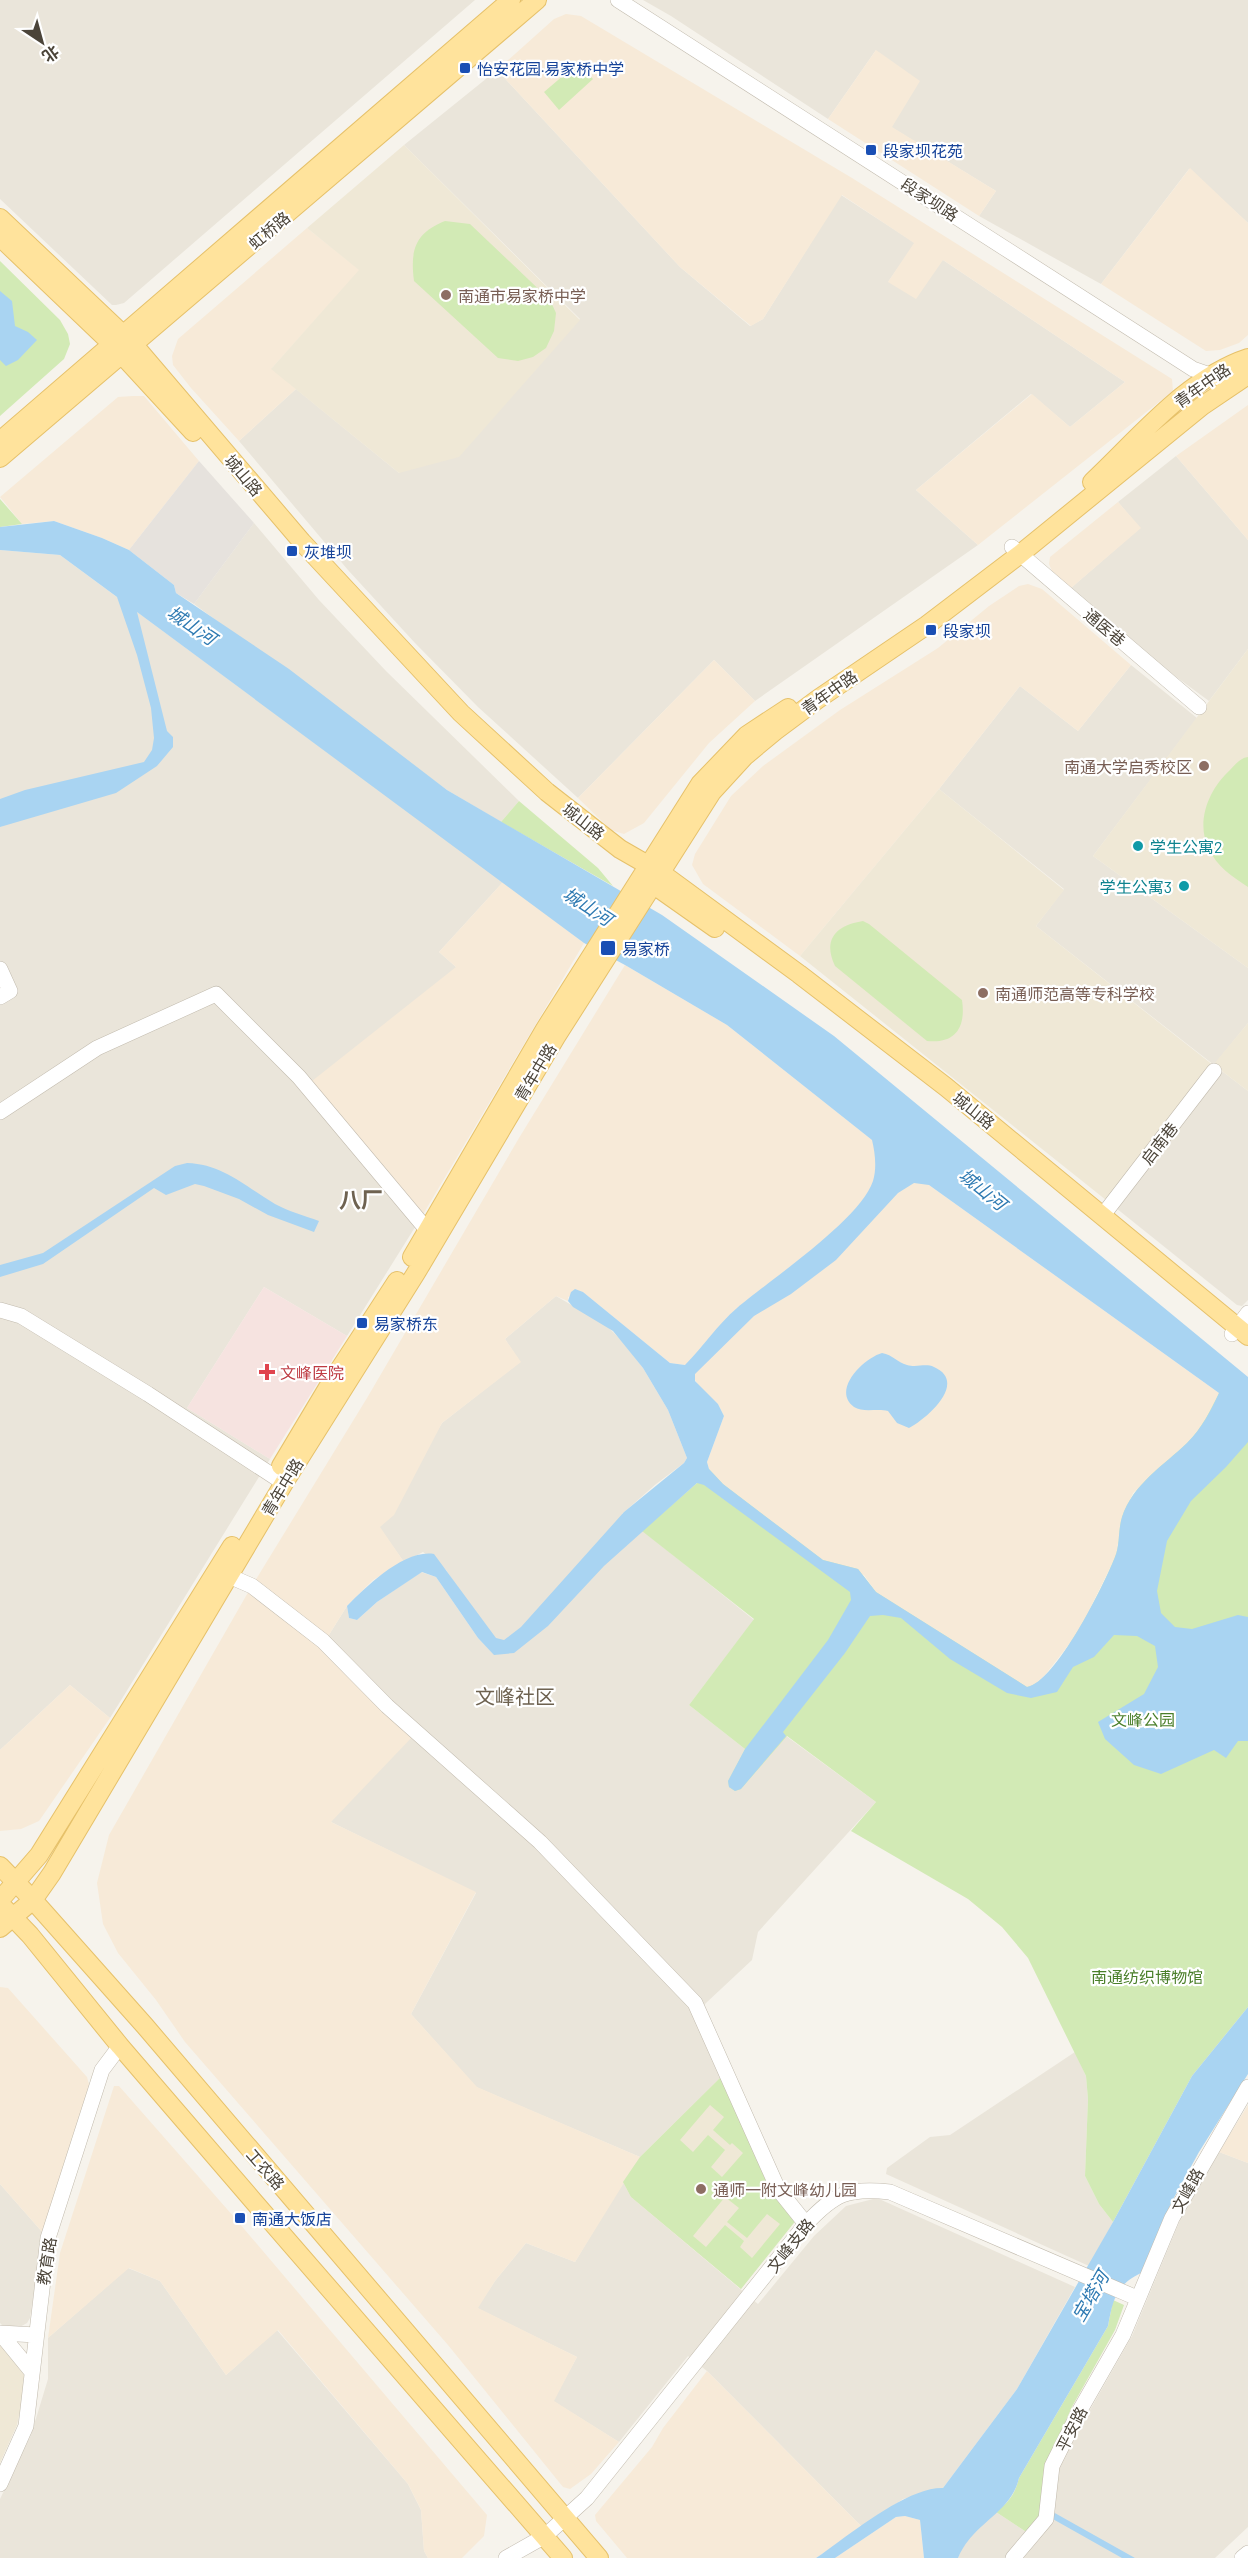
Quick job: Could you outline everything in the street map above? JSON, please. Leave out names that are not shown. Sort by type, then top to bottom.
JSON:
[{"type":"main road","name":"虹桥路","points":[[0,458],[123,345],[511,0]]},
{"type":"main road","name":"虹桥路","points":[[0,441],[123,345],[537,0]]},
{"type":"main road","name":"城山路","points":[[0,218],[123,345],[461,713],[556,800],[621,849],[646,881],[792,981],[1241,1328]]},
{"type":"main road","name":"城山路","points":[[0,237],[123,345]]},
{"type":"main road","name":"青年中路","points":[[1016,551],[1183,395],[1229,364],[1246,368]]},
{"type":"main road","name":"青年中路","points":[[7,1923],[33,1900],[52,1873],[229,1576],[330,1384],[407,1265],[431,1234],[646,881],[712,792],[745,756],[818,699],[927,625],[1246,368]]},
{"type":"main road","name":"城山路","points":[[646,881],[799,974],[946,1087],[1241,1328],[1248,1349]]},
{"type":"main road","name":"青年中路","points":[[0,1902],[39,1856],[279,1479]]},
{"type":"main road","name":"工农路","points":[[0,1866],[17,1882],[145,2026],[600,2558]]},
{"type":"main road","name":"工农路","points":[[0,1902],[7,1923],[120,2046],[563,2558]]},
{"type":"street","name":"段家坝路","points":[[618,0],[1205,375],[1222,379],[1246,368]]},
{"type":"street","name":"段家坝路","points":[[1181,360],[1199,365],[1229,364]]},
{"type":"street","name":"通医巷","points":[[1016,551],[1199,707]]},
{"type":"street","points":[[0,969],[10,991],[0,997]]},
{"type":"street","points":[[0,1112],[98,1048],[216,994],[299,1077],[431,1234]]},
{"type":"street","name":"启南巷","points":[[1103,1215],[1214,1071]]},
{"type":"street","points":[[0,1310],[21,1316],[279,1479]]},
{"type":"street","points":[[229,1576],[252,1586],[323,1641],[387,1706],[540,1842],[695,2003],[778,2189],[806,2224]]},
{"type":"street","name":"教育路","points":[[0,2484],[26,2426],[48,2238],[102,2070],[120,2046]]},
{"type":"street","name":"文峰路","points":[[1132,2296],[1172,2218],[1248,2086]]},
{"type":"street","name":"文峰支路","points":[[506,2558],[545,2536],[587,2498],[806,2224],[826,2203],[844,2194],[870,2189],[890,2192],[1132,2296]]},
{"type":"street","name":"平安路","points":[[1012,2558],[1046,2519],[1052,2466],[1080,2410],[1123,2335],[1132,2296]]},
{"type":"street","points":[[0,2333],[36,2335]]},
{"type":"street","points":[[0,2333],[32,2372]]},
{"type":"street","points":[[1242,2558],[1248,2553]]},
{"type":"shaded area","points":[[0,0],[475,0],[124,303],[112,305],[0,199]]},
{"type":"shaded area","points":[[643,0],[1248,0],[1248,223],[1189,169],[1101,284],[979,216],[996,191],[891,127],[876,50],[828,119]]},
{"type":"shaded area","points":[[566,14],[581,16],[852,178],[1172,379],[1173,391],[978,545],[916,490],[1032,394],[1070,427],[1125,382],[943,260],[916,299],[888,282],[914,243],[842,195],[763,319],[751,326],[680,267],[497,70],[554,19]]},
{"type":"shaded area","points":[[876,50],[920,81],[892,127],[996,191],[979,216],[828,119]]},
{"type":"shaded area","points":[[497,70],[680,267],[750,326],[763,319],[841,195],[915,243],[888,282],[943,260],[1125,382],[1070,427],[1031,394],[916,490],[978,545],[755,701],[714,660],[578,798],[478,707],[415,643],[348,570],[239,441],[296,389],[399,473],[580,319],[404,145]]},
{"type":"shaded area","name":"南通市易家桥中学","points":[[404,145],[580,320],[459,457],[399,473],[271,369],[359,270],[307,228]]},
{"type":"shaded area","points":[[1190,168],[1248,223],[1248,335],[1239,343],[1220,350],[1206,351],[1101,284]]},
{"type":"shaded area","points":[[307,228],[360,270],[272,368],[296,389],[239,441],[191,388],[173,365],[172,356],[178,339]]},
{"type":"shaded area","points":[[144,396],[199,461],[129,550],[54,521],[22,524],[0,497],[118,397]]},
{"type":"shaded area","points":[[1248,405],[1248,540],[1176,456]]},
{"type":"shaded area","points":[[1176,456],[1248,540],[1248,649],[1209,701],[1152,659],[1071,588],[1140,528],[1118,502]]},
{"type":"shaded area","points":[[199,461],[254,523],[194,604],[176,593],[174,585],[129,550]]},
{"type":"shaded area","points":[[1118,502],[1141,528],[1071,588],[1052,571],[1049,564],[1050,557]]},
{"type":"shaded area","points":[[254,523],[319,600],[386,671],[519,801],[501,822],[447,790],[194,604]]},
{"type":"shaded area","points":[[0,550],[60,555],[503,882],[439,952],[456,967],[422,1216],[347,1336],[264,1287],[187,1408],[270,1459],[110,1718],[70,1685],[0,1750]]},
{"type":"shaded area","points":[[1028,584],[1042,589],[1131,665],[1078,731],[1020,686],[939,789],[800,956],[703,884],[692,865],[695,854],[731,796],[763,766],[840,710],[938,648],[989,606],[1019,586]]},
{"type":"shaded area","name":"南通大学启秀校区","points":[[1248,649],[1248,968],[1093,856]]},
{"type":"shaded area","points":[[714,660],[755,701],[709,743],[644,823],[624,834],[611,830],[578,798]]},
{"type":"shaded area","points":[[1131,665],[1197,718],[1093,856],[1248,968],[1248,1023],[1214,1065],[1036,926],[1064,889],[939,789],[1020,686],[1078,731]]},
{"type":"shaded area","name":"南通师范高等专科学校","points":[[939,789],[1064,890],[1036,926],[1213,1065],[1248,1023],[1248,1091],[1214,1065],[1106,1200],[800,956]]},
{"type":"shaded area","points":[[503,882],[584,943],[422,1216],[307,1085],[456,967],[439,952]]},
{"type":"shaded area","points":[[625,965],[727,1025],[929,1185],[1219,1393],[1205,1422],[1188,1442],[1133,1493],[1122,1518],[1116,1556],[1078,1633],[1045,1675],[1033,1686],[1027,1687],[876,1592],[864,1575],[823,1560],[723,1484],[709,1469],[707,1462],[724,1416],[718,1404],[701,1389],[685,1365],[670,1363],[583,1292],[568,1297],[568,1301],[556,1296],[505,1339],[521,1362],[442,1423],[394,1515],[380,1527],[404,1562],[373,1580],[347,1606],[327,1638],[255,1581]]},
{"type":"shaded area","points":[[1214,1065],[1248,1091],[1248,1300],[1242,1306],[1237,1305],[1106,1200]]},
{"type":"shaded area","name":"文峰医院","points":[[264,1287],[347,1336],[270,1459],[187,1408]]},
{"type":"shaded area","points":[[556,1296],[606,1325],[622,1341],[643,1368],[668,1410],[687,1458],[684,1463],[622,1514],[754,1620],[689,1705],[745,1749],[728,1781],[741,1789],[786,1736],[876,1802],[758,1932],[752,1960],[694,2017],[721,2077],[640,2157],[476,2087],[411,2014],[476,1893],[331,1822],[384,1705],[390,1698],[327,1638],[347,1606],[349,1618],[357,1620],[377,1602],[421,1572],[436,1577],[478,1638],[494,1654],[466,1600],[446,1570],[423,1552],[404,1562],[379,1527],[442,1423],[520,1362],[505,1339]]},
{"type":"shaded area","name":"南通大饭店","points":[[250,1589],[322,1647],[415,1734],[331,1822],[476,1892],[411,2014],[477,2087],[640,2157],[575,2262],[526,2243],[495,2281],[478,2308],[577,2357],[554,2401],[619,2442],[591,2474],[570,2489],[563,2487],[448,2345],[185,2042],[156,2000],[118,1953],[103,1924],[97,1883],[109,1835]]},
{"type":"shaded area","points":[[70,1685],[110,1718],[39,1821],[21,1829],[0,1831],[0,1750]]},
{"type":"shaded area","points":[[0,1987],[8,1988],[87,2077],[91,2091],[43,2233],[0,2184]]},
{"type":"shaded area","points":[[1075,2052],[1086,2076],[1088,2099],[1085,2176],[1099,2204],[1113,2222],[1089,2266],[886,2174],[887,2168],[930,2137],[950,2135]]},
{"type":"shaded area","name":"通师一附文峰幼儿园","points":[[721,2077],[797,2219],[741,2289],[631,2197],[623,2182],[640,2157]]},
{"type":"shaded area","points":[[114,2086],[119,2086],[234,2217],[487,2515],[484,2536],[462,2558],[428,2558],[424,2551],[421,2510],[408,2484],[278,2330],[226,2375],[160,2281],[129,2268],[48,2338],[60,2253]]},
{"type":"shaded area","points":[[1248,2105],[1248,2163],[1219,2152]]},
{"type":"shaded area","points":[[1219,2152],[1248,2163],[1248,2527],[1215,2558],[1017,2558],[1070,2445],[1132,2336],[1180,2220]]},
{"type":"shaded area","points":[[623,2182],[631,2197],[758,2304],[814,2236],[846,2206],[877,2198],[1075,2287],[1017,2389],[943,2488],[903,2499],[862,2527],[707,2371],[688,2356],[619,2442],[553,2401],[577,2357],[477,2308],[495,2281],[526,2243],[575,2262]]},
{"type":"shaded area","points":[[0,2184],[43,2233],[30,2318],[27,2323],[18,2328],[3,2326],[0,2323]]},
{"type":"shaded area","points":[[128,2268],[160,2281],[226,2375],[277,2330],[408,2484],[421,2510],[424,2551],[428,2558],[0,2558],[0,2499],[31,2435],[48,2379],[48,2338]]},
{"type":"shaded area","points":[[0,2342],[19,2364],[27,2379],[17,2425],[0,2463]]},
{"type":"shaded area","points":[[707,2371],[862,2527],[816,2558],[627,2558],[596,2521],[595,2515],[652,2447],[663,2428]]},
{"type":"shaded area","points":[[996,2512],[1028,2533],[1008,2558],[958,2558],[964,2542]]},
{"type":"shaded area","points":[[905,2516],[920,2520],[924,2558],[835,2558],[896,2517]]},
{"type":"green space","points":[[578,63],[593,79],[559,110],[544,92]]},
{"type":"green space","points":[[445,221],[470,224],[550,300],[556,313],[554,331],[546,348],[533,357],[518,361],[498,358],[414,281],[413,260],[417,244],[427,231]]},
{"type":"green space","points":[[0,261],[60,320],[68,334],[70,344],[64,359],[0,416]]},
{"type":"green space","points":[[0,499],[22,524],[0,527]]},
{"type":"green space","points":[[1248,757],[1248,887],[1216,861],[1205,839],[1203,828],[1210,796],[1222,778],[1238,762]]},
{"type":"green space","points":[[519,801],[598,868],[613,886],[501,822]]},
{"type":"green space","points":[[863,921],[962,1000],[962,1018],[957,1032],[945,1040],[927,1041],[835,966],[830,948],[834,935],[846,926]]},
{"type":"green space","name":"文峰公园","points":[[1219,1393],[1248,1414],[1248,2007],[1192,2076],[1113,2222],[1099,2204],[1085,2176],[1088,2099],[1086,2076],[1028,1958],[1002,1927],[968,1899],[851,1831],[876,1802],[787,1736],[741,1789],[735,1791],[729,1787],[728,1781],[745,1749],[689,1705],[754,1619],[642,1531],[697,1483],[709,1469],[723,1484],[823,1560],[858,1569],[876,1592],[1027,1687],[1039,1681],[1051,1669],[1078,1631],[1115,1557],[1122,1517],[1133,1495],[1192,1437]]},
{"type":"green space","name":"通师一附文峰幼儿园","points":[[721,2077],[797,2219],[741,2289],[631,2197],[623,2182],[640,2157]],"holes":[[[710,2105],[724,2117],[713,2130],[743,2153],[722,2177],[711,2167],[725,2150],[708,2135],[693,2152],[680,2140]],[[725,2197],[739,2208],[727,2222],[747,2238],[767,2214],[780,2224],[752,2258],[740,2247],[744,2241],[725,2225],[706,2247],[693,2236]]]},
{"type":"green space","points":[[1113,2300],[1124,2305],[1115,2330],[1073,2405],[1045,2466],[1040,2515],[1028,2533],[996,2512],[1008,2501],[1016,2489],[1019,2478],[1108,2326]]},
{"type":"water","points":[[0,291],[12,301],[15,326],[28,332],[37,340],[18,360],[6,366],[0,360]]},
{"type":"water","name":"城山河","points":[[54,521],[129,550],[174,585],[176,593],[289,669],[447,790],[662,915],[834,1036],[1248,1377],[1248,1442],[1191,1501],[1167,1541],[1157,1591],[1161,1613],[1175,1627],[1192,1629],[1238,1615],[1248,1617],[1248,1741],[1238,1741],[1226,1758],[1214,1750],[1161,1774],[1134,1765],[1105,1739],[1098,1722],[1144,1694],[1158,1667],[1155,1646],[1137,1636],[1114,1635],[1094,1657],[1073,1667],[1057,1692],[1031,1698],[1007,1693],[950,1659],[901,1618],[883,1615],[870,1616],[845,1653],[783,1732],[786,1736],[741,1789],[735,1791],[729,1787],[728,1781],[745,1749],[828,1640],[851,1600],[850,1592],[704,1485],[697,1483],[604,1566],[548,1626],[514,1653],[494,1655],[478,1638],[436,1577],[422,1572],[377,1602],[357,1620],[349,1618],[347,1606],[386,1571],[410,1557],[434,1554],[496,1638],[504,1640],[521,1627],[624,1512],[684,1463],[687,1458],[668,1410],[643,1368],[613,1331],[573,1307],[568,1301],[571,1292],[575,1289],[583,1292],[670,1363],[685,1365],[730,1314],[813,1248],[851,1213],[865,1196],[873,1181],[875,1160],[872,1140],[727,1025],[584,943],[137,612],[167,731],[173,737],[173,747],[157,766],[116,793],[0,827],[0,799],[25,790],[144,762],[152,750],[154,738],[151,708],[137,655],[117,597],[60,555],[0,550],[0,527]],"holes":[[[914,1183],[929,1185],[1219,1393],[1205,1420],[1192,1437],[1133,1495],[1122,1517],[1115,1557],[1078,1631],[1051,1669],[1039,1681],[1027,1687],[876,1592],[858,1569],[823,1560],[723,1484],[709,1469],[707,1462],[724,1416],[718,1404],[695,1381],[695,1374],[754,1316],[791,1294],[836,1260],[898,1193]]]},
{"type":"water","points":[[187,1163],[212,1167],[275,1204],[319,1221],[314,1232],[268,1215],[239,1199],[204,1186],[195,1184],[166,1195],[154,1188],[43,1264],[0,1277],[0,1265],[43,1253],[175,1166]]},
{"type":"water","points":[[882,1353],[907,1365],[934,1367],[943,1374],[947,1381],[946,1390],[934,1408],[909,1428],[897,1423],[888,1411],[858,1409],[848,1400],[846,1392],[853,1376],[867,1361]]},
{"type":"water","name":"宝塔河","points":[[1248,2007],[1248,2074],[1199,2152],[1171,2203],[1141,2273],[1126,2283],[1117,2294],[1108,2326],[1019,2478],[1008,2501],[972,2536],[958,2558],[924,2558],[920,2520],[905,2516],[896,2517],[835,2558],[816,2558],[895,2504],[928,2490],[943,2488],[1017,2389],[1113,2222],[1192,2076]]},
{"type":"water","points":[[1053,2512],[1135,2558],[1122,2558],[1051,2518]]},
{"type":"place","name":"怡安花园·易家桥中学","points":[[465,68]]},
{"type":"place","name":"段家坝花苑","points":[[871,150]]},
{"type":"place","name":"南通市易家桥中学","points":[[446,295]]},
{"type":"place","name":"灰堆坝","points":[[292,551]]},
{"type":"place","name":"段家坝","points":[[931,630]]},
{"type":"place","name":"南通大学启秀校区","points":[[1204,766]]},
{"type":"place","name":"学生公寓2","points":[[1138,846]]},
{"type":"place","name":"学生公寓3","points":[[1184,886]]},
{"type":"place","name":"易家桥","points":[[608,948]]},
{"type":"place","name":"南通师范高等专科学校","points":[[983,993]]},
{"type":"place","name":"易家桥东","points":[[362,1323]]},
{"type":"place","name":"文峰医院","points":[[267,1372]]},
{"type":"place","name":"通师一附文峰幼儿园","points":[[701,2189]]},
{"type":"place","name":"南通大饭店","points":[[240,2218]]},
{"type":"district","name":"八厂","points":[[361,1199]]},
{"type":"district","name":"文峰社区","points":[[515,1696]]},
{"type":"park label","name":"南通纺织博物馆","points":[[1147,1976]]}]
